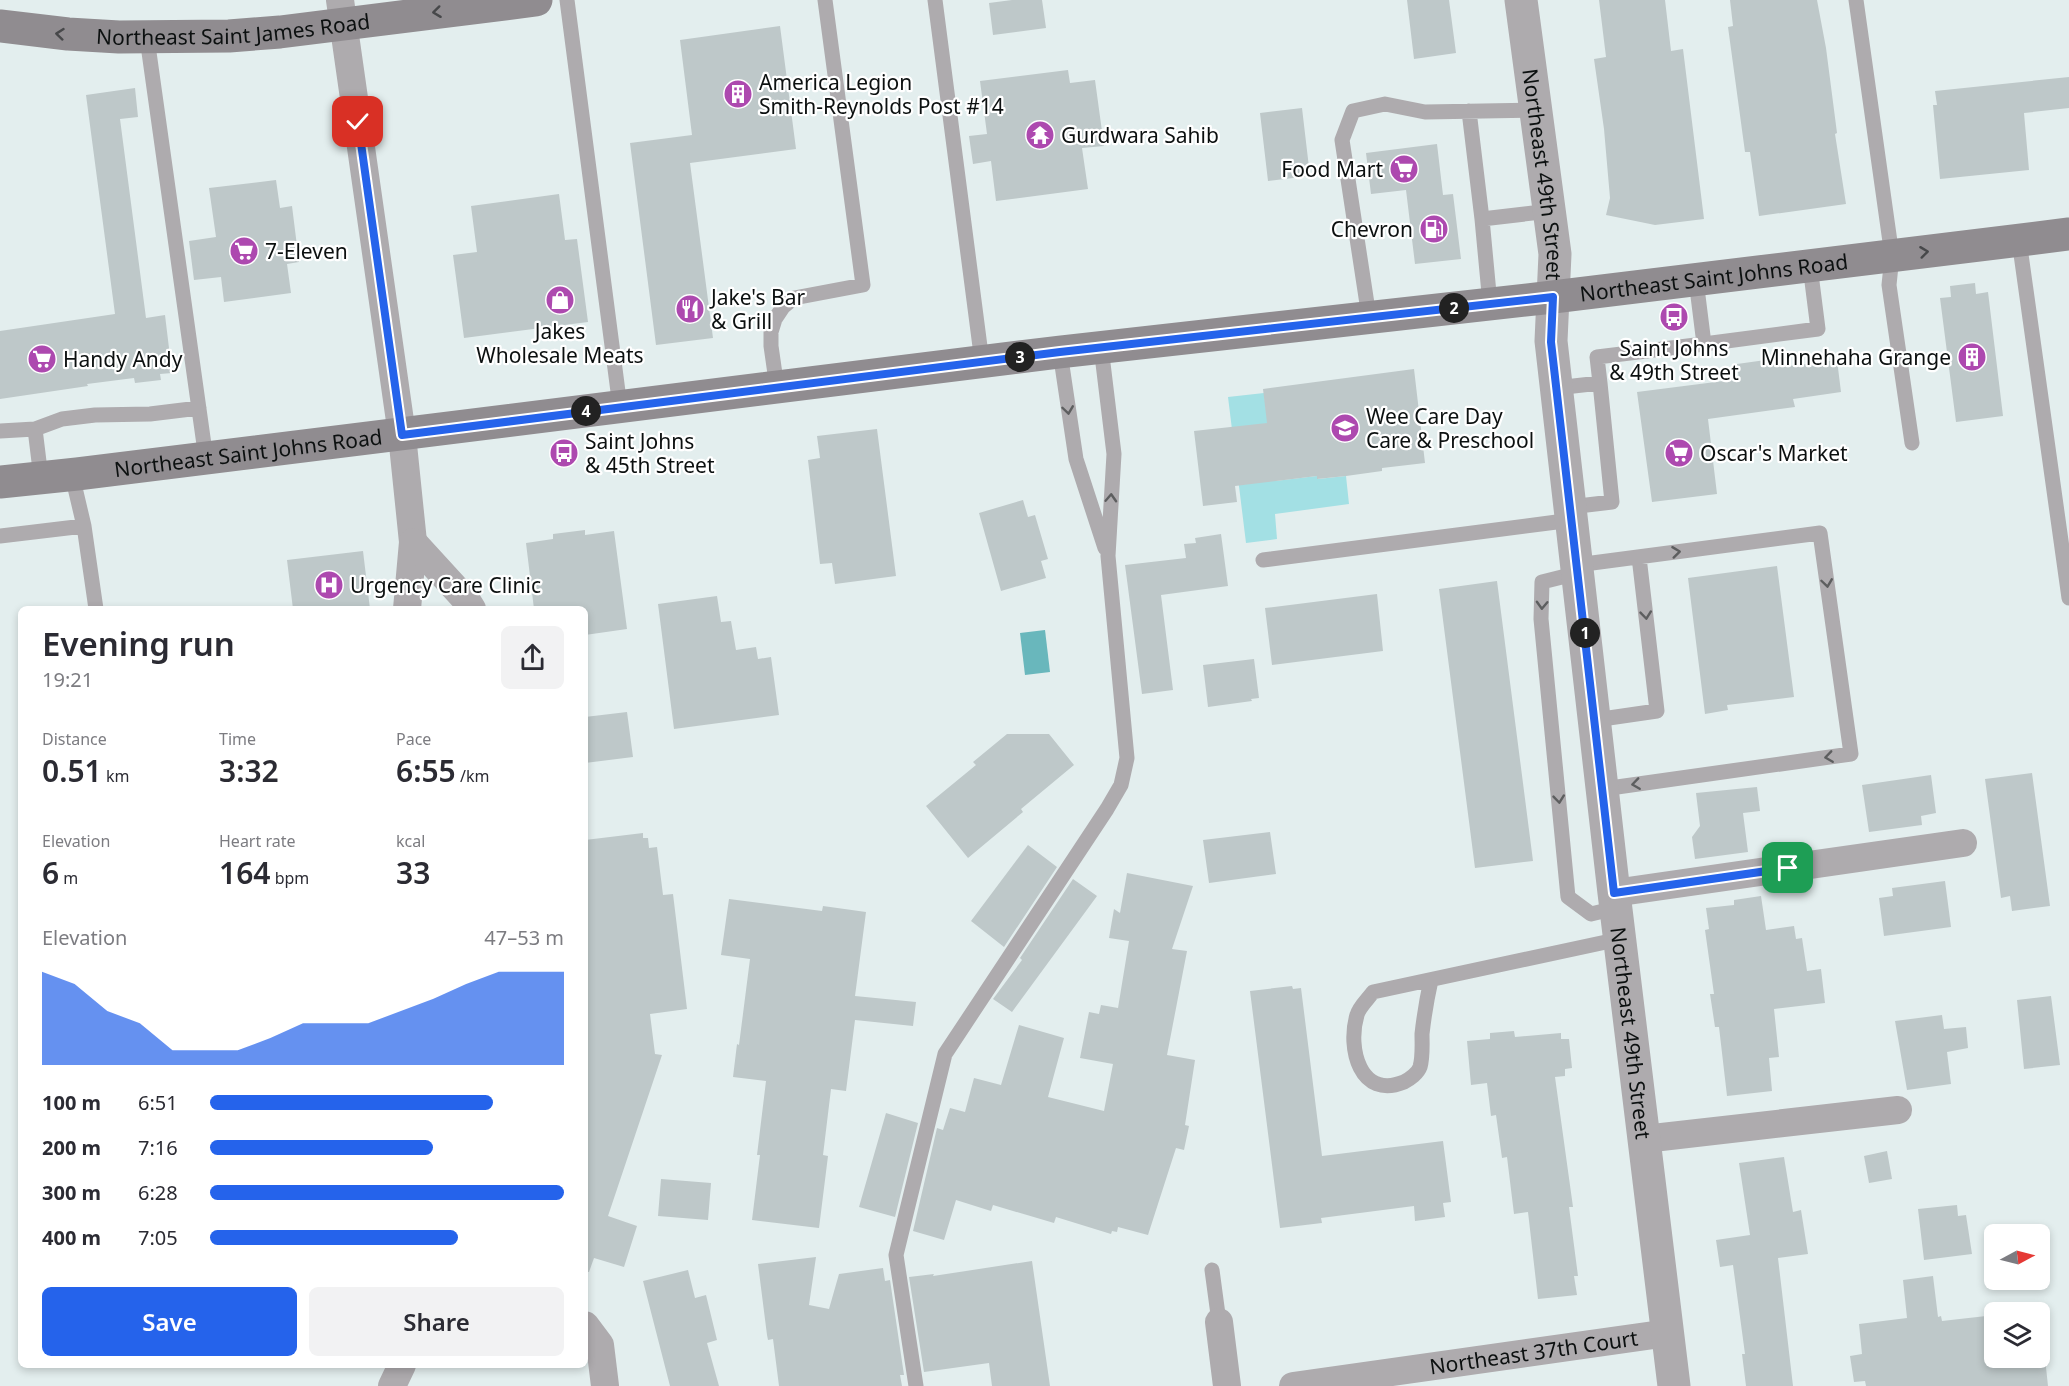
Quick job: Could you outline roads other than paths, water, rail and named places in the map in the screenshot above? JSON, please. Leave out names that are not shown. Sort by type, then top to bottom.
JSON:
[{"type":"main road","name":"Northeast Saint James Road","points":[[0,26],[68,34],[147,38],[229,36],[342,12],[537,0]]},
{"type":"main road","name":"Northeast Saint Johns Road","points":[[0,482],[402,435],[1101,347],[1553,297],[2069,234]]},
{"type":"street","name":"Northeast 49th Street","points":[[1521,0],[1556,254],[1551,342],[1556,388],[1674,1386]]},
{"type":"street","points":[[342,12],[402,435],[413,542],[407,606]]},
{"type":"street","points":[[413,542],[470,606]]},
{"type":"street","points":[[1617,913],[1963,843]]},
{"type":"street","points":[[1644,1139],[1899,1110]]},
{"type":"street","points":[[1219,1322],[1227,1386]]},
{"type":"street","points":[[588,1329],[600,1345],[605,1386]]},
{"type":"street","name":"Northeast 37th Court","points":[[1293,1386],[1668,1333]]},
{"type":"street","points":[[392,1386],[401,1368]]},
{"type":"lane","points":[[567,0],[620,407]]},
{"type":"lane","points":[[777,387],[771,332],[783,307],[794,298],[863,285],[825,0]]},
{"type":"lane","points":[[935,0],[982,362]]},
{"type":"lane","points":[[1856,0],[1892,256],[1889,285],[1912,443]]},
{"type":"lane","points":[[147,38],[206,459]]},
{"type":"lane","points":[[1370,317],[1342,140],[1353,111],[1385,104],[1425,112],[1536,110]]},
{"type":"lane","points":[[1469,111],[1490,304]]},
{"type":"lane","points":[[1482,219],[1550,211]]},
{"type":"lane","points":[[2019,240],[2069,598]]},
{"type":"lane","points":[[1263,560],[1571,514],[1612,502],[1597,357],[1818,329],[1810,266]]},
{"type":"lane","points":[[1696,280],[1704,344]]},
{"type":"lane","points":[[916,1386],[896,1255],[945,1054],[1107,809],[1121,785],[1127,758],[1108,556],[1114,454],[1101,347]]},
{"type":"lane","points":[[1060,352],[1076,459],[1108,556]]},
{"type":"lane","points":[[1556,388],[1600,382]]},
{"type":"lane","points":[[0,431],[35,429],[62,419],[95,415],[150,414],[199,408]]},
{"type":"lane","points":[[35,429],[56,476],[84,526],[96,606]]},
{"type":"lane","points":[[0,536],[84,526]]},
{"type":"lane","points":[[1603,789],[1851,754],[1820,533],[1639,556],[1577,569],[1542,582],[1541,619],[1568,897],[1591,914],[1617,913]]},
{"type":"lane","points":[[1594,720],[1657,711],[1639,556]]},
{"type":"lane","points":[[1431,980],[1425,1010],[1420,1068],[1409,1080],[1395,1086],[1382,1086],[1368,1080],[1358,1065],[1354,1041],[1357,1014],[1372,992],[1431,980],[1617,913]]},
{"type":"lane","points":[[1212,1270],[1219,1322]]},
{"type":"place","name":"America Legion Smith-Reynolds Post #14","points":[[738,94]]},
{"type":"place","name":"Gurdwara Sahib","points":[[1040,135]]},
{"type":"place","name":"Food Mart","points":[[1404,169]]},
{"type":"place","name":"Chevron","points":[[1434,229]]},
{"type":"place","name":"7-Eleven","points":[[244,251]]},
{"type":"place","name":"Jakes Wholesale Meats","points":[[560,300]]},
{"type":"place","name":"Jake's Bar & Grill","points":[[690,309]]},
{"type":"place","name":"Saint Johns & 49th Street","points":[[1674,317]]},
{"type":"place","name":"Minnehaha Grange","points":[[1972,357]]},
{"type":"place","name":"Handy Andy","points":[[42,359]]},
{"type":"place","name":"Wee Care Day Care & Preschool","points":[[1345,428]]},
{"type":"place","name":"Saint Johns & 45th Street","points":[[564,453]]},
{"type":"place","name":"Oscar's Market","points":[[1679,453]]},
{"type":"place","name":"Urgency Care Clinic","points":[[329,585]]}]
